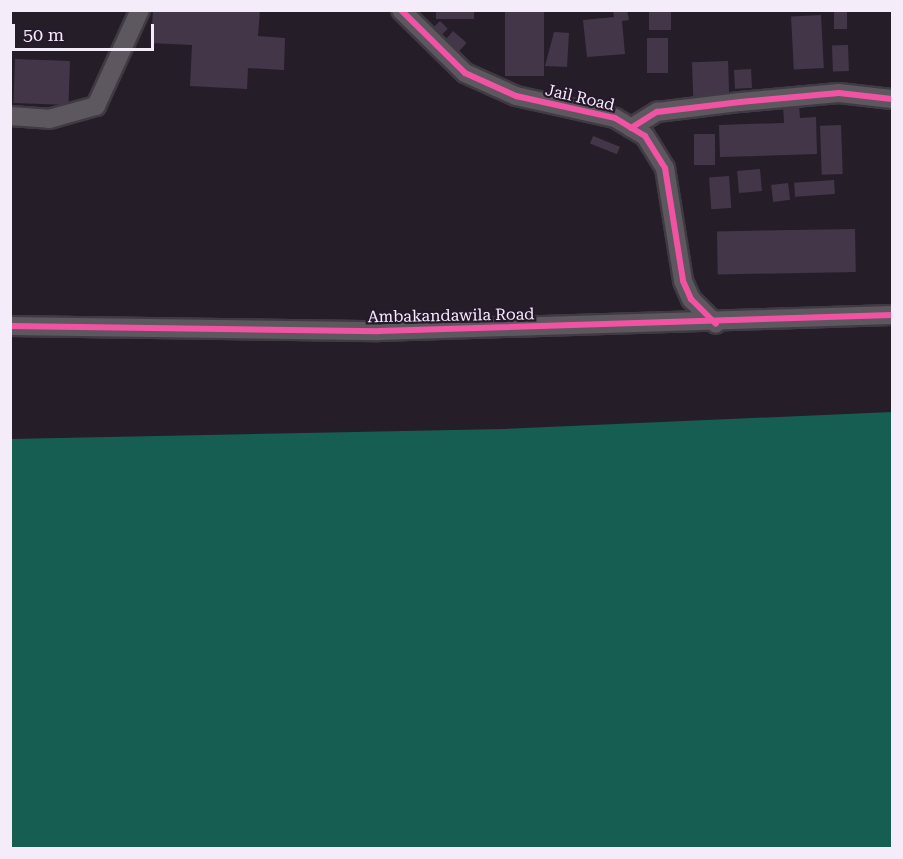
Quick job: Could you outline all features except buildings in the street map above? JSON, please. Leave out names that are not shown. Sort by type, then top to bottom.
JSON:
[{"type":"street","points":[[10,116],[49,119],[96,106],[140,10]]},
{"type":"street","name":"Jail Road","points":[[401,10],[465,73],[516,96],[598,112],[645,136],[665,168],[683,281],[691,299],[716,324]]},
{"type":"street","points":[[631,128],[657,112],[740,102],[839,93],[892,99]]},
{"type":"street","name":"Ambakandawila Road","points":[[10,326],[379,331],[716,324],[892,315]]},
{"type":"shaded area","points":[[892,412],[892,848],[11,848],[11,439],[504,429]]},
{"type":"cycle path","points":[[401,10],[465,73],[516,96],[615,118],[645,136],[665,168],[683,281],[691,299],[716,324]]},
{"type":"cycle path","points":[[631,128],[657,112],[740,102],[839,93],[892,99]]},
{"type":"cycle path","points":[[10,326],[379,331],[892,315]]}]
